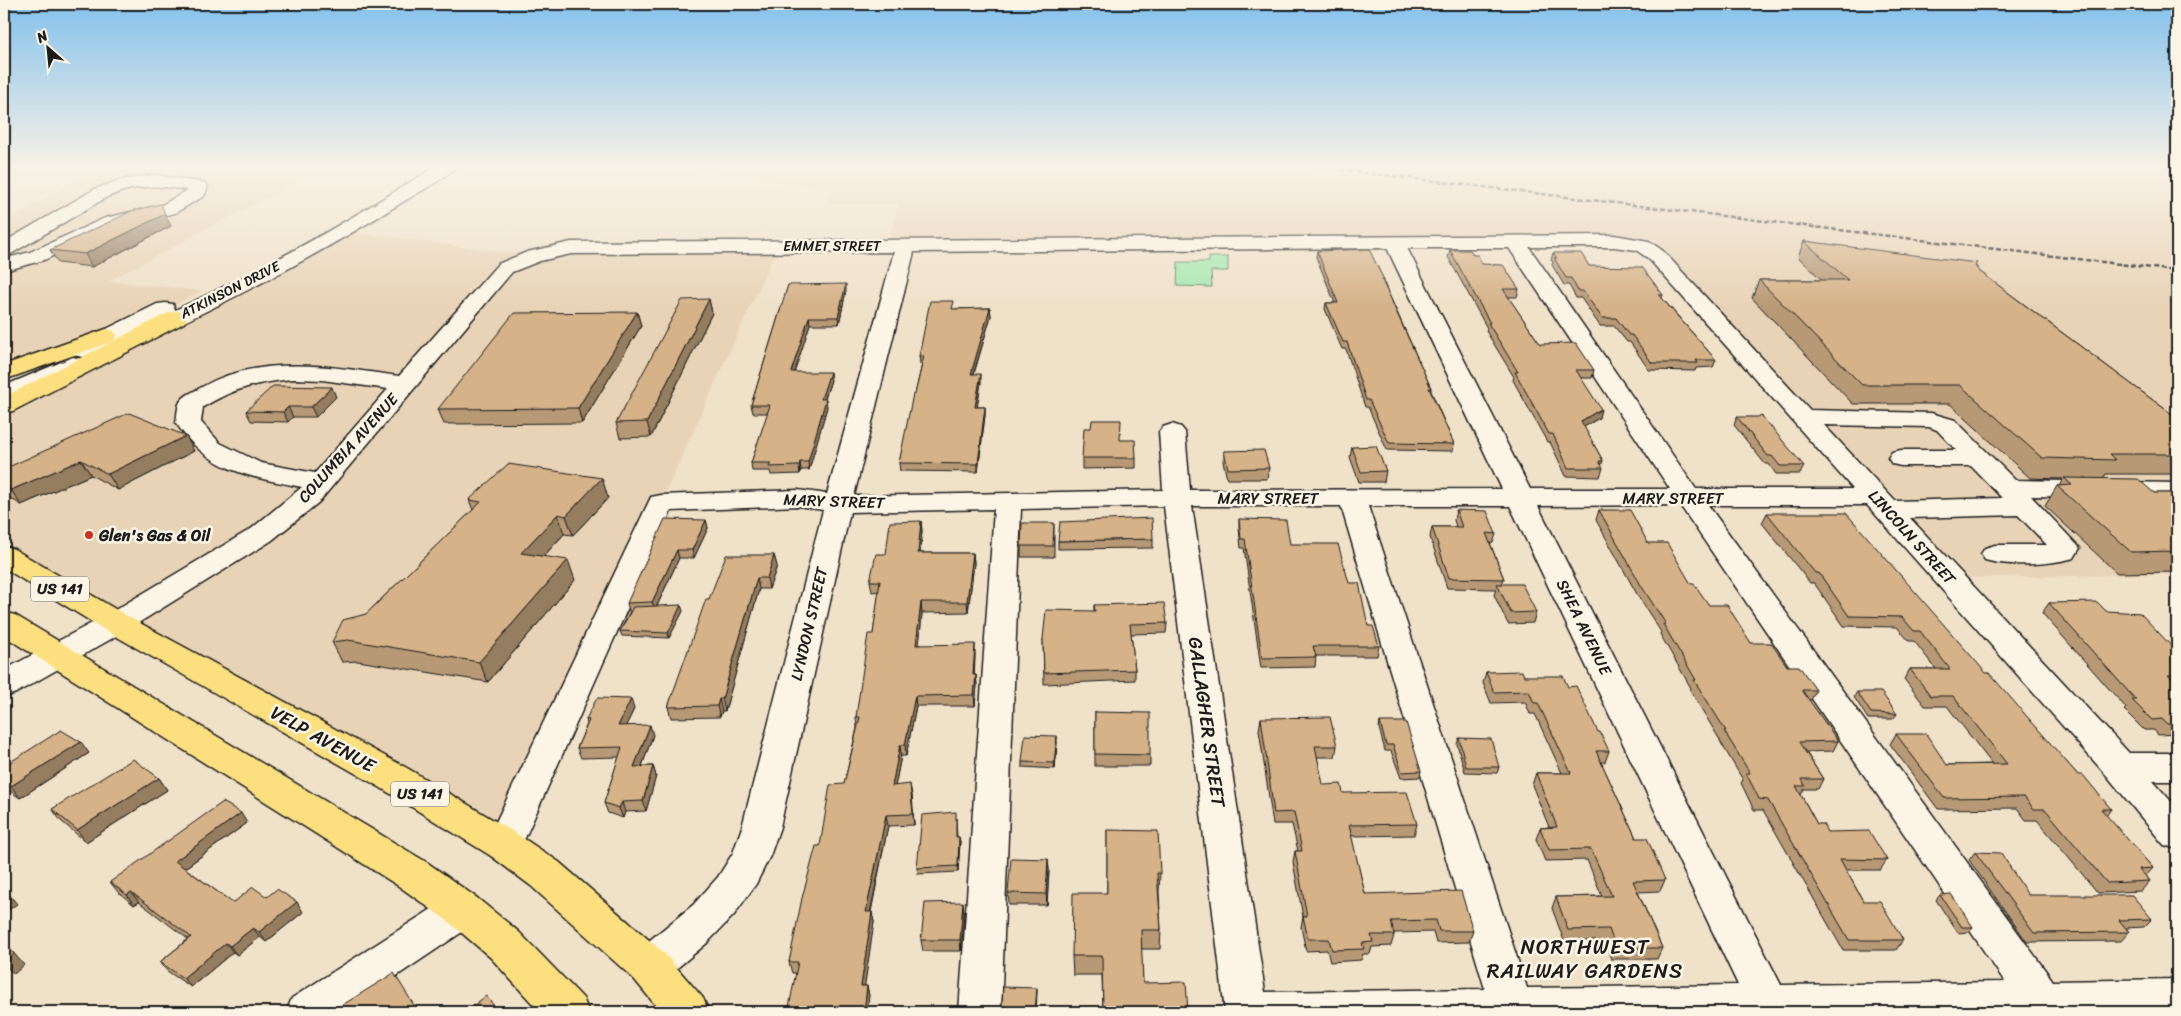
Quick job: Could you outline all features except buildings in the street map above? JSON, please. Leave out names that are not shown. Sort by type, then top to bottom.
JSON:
[{"type":"main road","points":[[4,406],[176,318]]},
{"type":"main road","points":[[4,373],[126,329]]},
{"type":"main road","name":"VELP AVENUE","points":[[4,555],[116,623],[394,778],[504,845],[545,874],[649,966],[688,1012]]},
{"type":"main road","points":[[4,622],[414,875],[463,910],[505,945],[568,1012]]},
{"type":"street","points":[[4,250],[66,213]]},
{"type":"street","points":[[4,265],[37,256],[112,222],[149,213]]},
{"type":"street","name":"ATKINSON DRIVE","points":[[4,383],[126,329],[349,213]]},
{"type":"street","name":"ATKINSON DRIVE","points":[[4,395],[176,318],[306,252],[371,213]]},
{"type":"street","name":"EMMET STREET","points":[[534,256],[571,248],[1614,241],[1642,245]]},
{"type":"street","name":"SHEA AVENUE","points":[[1394,242],[1771,1008]]},
{"type":"street","points":[[1515,242],[1689,498],[2046,1006]]},
{"type":"street","name":"LYNDON STREET","points":[[649,966],[711,912],[737,882],[750,857],[761,827],[838,504],[906,245]]},
{"type":"street","name":"LINCOLN STREET","points":[[1642,245],[1656,254],[1882,503],[2177,834]]},
{"type":"street","name":"COLUMBIA AVENUE","points":[[4,685],[116,623],[261,535],[309,496],[505,268],[534,256]]},
{"type":"street","points":[[320,482],[254,470],[211,448],[188,423],[191,404],[210,390],[254,375],[294,372],[405,384]]},
{"type":"street","points":[[1804,417],[1932,420],[1946,425],[2066,548],[2064,552],[2054,554],[1995,554]]},
{"type":"street","name":"GALLAGHER STREET","points":[[1172,432],[1177,498],[1246,1012]]},
{"type":"street","points":[[1901,458],[1979,458]]},
{"type":"street","name":"MARY STREET","points":[[504,845],[661,503],[798,498],[838,504],[1177,498],[1689,498],[1882,503],[2173,490]]},
{"type":"street","points":[[1352,498],[1512,1010]]},
{"type":"street","points":[[980,1012],[1008,500]]},
{"type":"street","points":[[2120,768],[2177,767]]},
{"type":"street","points":[[307,1012],[463,910]]},
{"type":"street","points":[[1246,1012],[2046,1006],[2177,998]]},
{"type":"shaded area","points":[[20,213],[236,213],[108,281],[202,291],[126,329],[4,373],[4,223]]},
{"type":"shaded area","points":[[896,213],[2177,213],[2177,574],[1949,578],[1642,245],[1660,243],[1652,239],[1612,235],[889,239]]},
{"type":"shaded area","points":[[341,231],[533,256],[571,248],[778,246],[504,845],[4,555],[4,406]]},
{"type":"green space","points":[[1209,257],[1228,257],[1228,271],[1211,271],[1212,287],[1177,286],[1178,262],[1209,262]]},
{"type":"railway","points":[[1702,213],[2177,271]]},
{"type":"place","name":"Glen's Gas & Oil","points":[[89,535]]},
{"type":"district","name":"NORTHWEST RAILWAY GARDENS","points":[[1585,959]]}]
